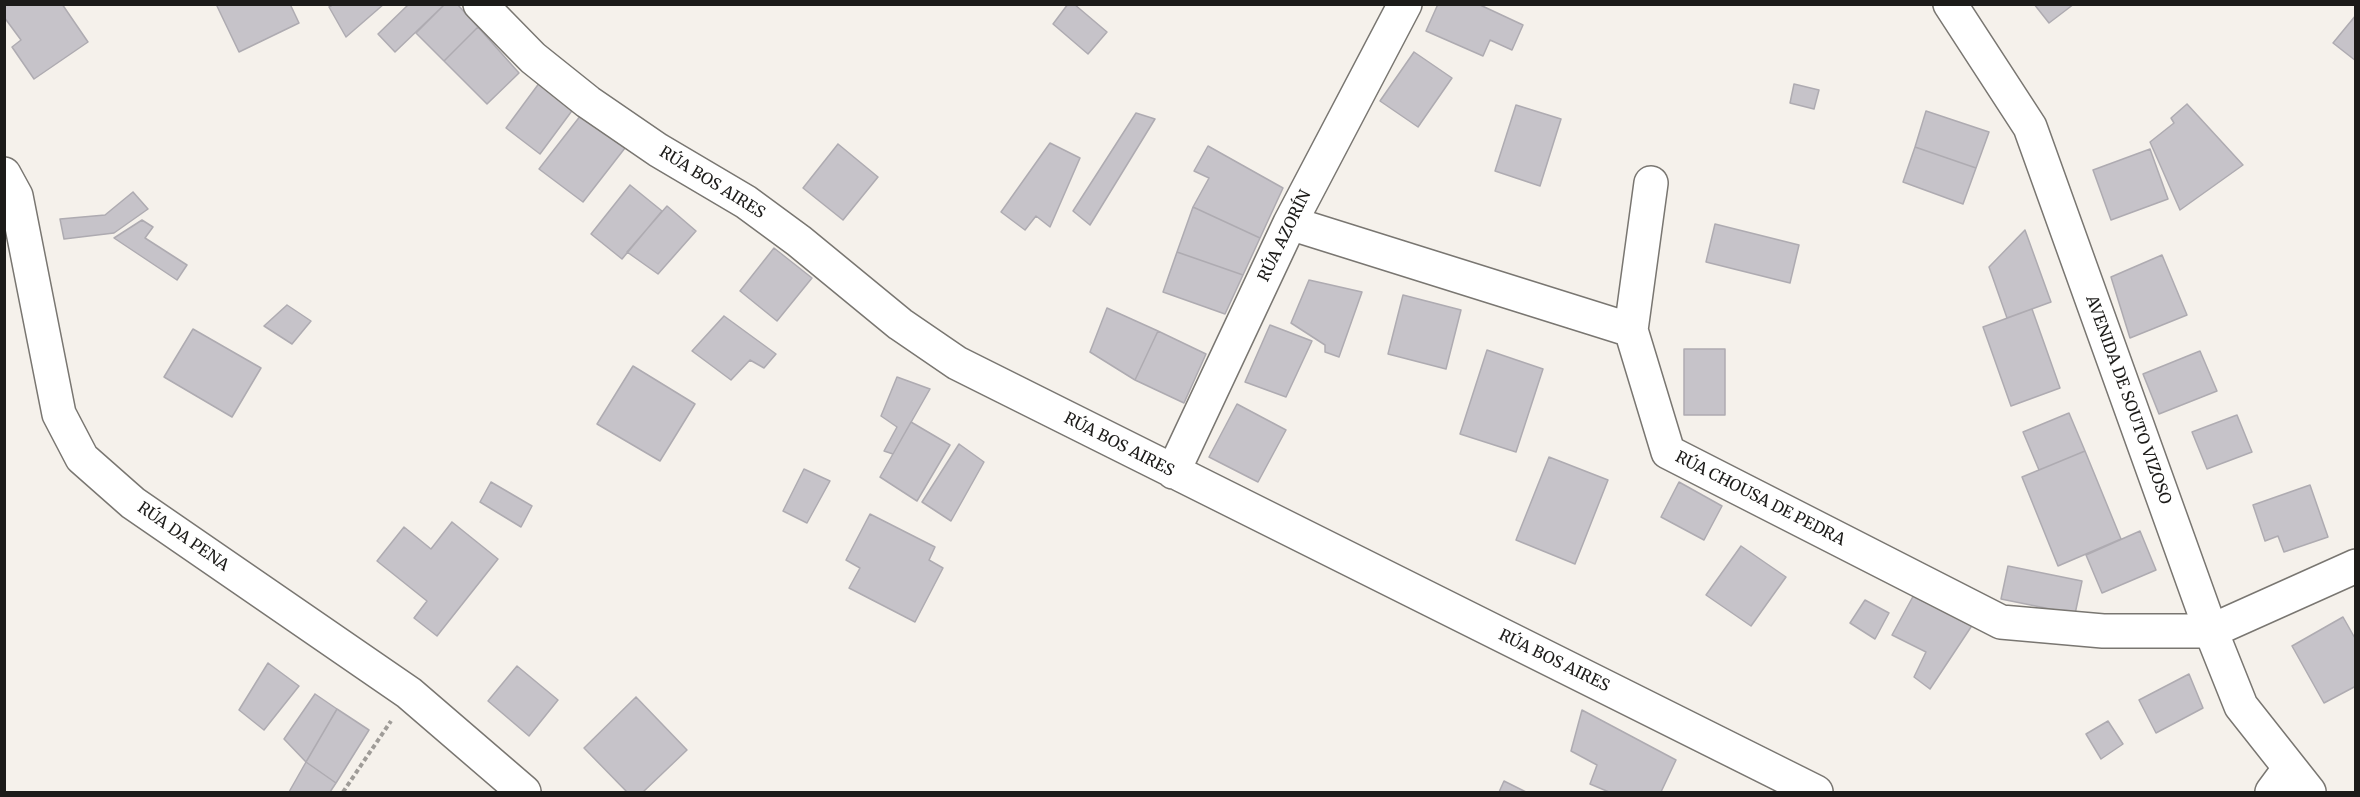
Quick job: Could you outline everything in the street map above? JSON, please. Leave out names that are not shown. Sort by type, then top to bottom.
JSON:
[{"type":"street","name":"RÚA BOS AIRES","points":[[480,4],[533,58],[588,102],[658,150],[746,202],[799,241],[929,345],[992,382],[1816,792]]},
{"type":"street","name":"RÚA AZORÍN","points":[[1173,472],[1290,223],[1405,4]]},
{"type":"street","name":"AVENIDA DE SOUTO VIZOSO","points":[[1950,4],[2030,127],[2211,631],[2241,706],[2290,785]]},
{"type":"street","name":"RÚA DA PENA","points":[[4,174],[16,196],[59,414],[82,458],[133,503],[409,693],[524,792]]},
{"type":"street","points":[[1290,223],[1631,330],[1651,183]]},
{"type":"street","name":"RÚA CHOUSA DE PEDRA","points":[[1631,330],[1668,452],[2001,622],[2103,631],[2211,631]]},
{"type":"street","points":[[2211,631],[2355,566]]},
{"type":"path","points":[[343,792],[409,693]]},
{"type":"building","points":[[4,4],[62,4],[88,42],[34,79],[12,47],[21,40],[4,17]]},
{"type":"building","points":[[216,4],[290,4],[299,23],[239,52]]},
{"type":"building","points":[[334,4],[384,4],[346,37],[329,7]]},
{"type":"building","points":[[409,4],[445,4],[395,52],[378,34]]},
{"type":"building","points":[[445,4],[457,4],[478,27],[444,61],[416,33]]},
{"type":"building","points":[[1068,4],[1074,4],[1107,32],[1088,54],[1053,24]]},
{"type":"building","points":[[1438,4],[1478,4],[1523,25],[1512,50],[1490,40],[1483,56],[1426,31]]},
{"type":"building","points":[[2034,4],[2074,4],[2049,23]]},
{"type":"building","points":[[2356,15],[2356,61],[2333,43]]},
{"type":"building","points":[[478,27],[519,73],[487,104],[444,61]]},
{"type":"building","points":[[1414,52],[1452,78],[1418,127],[1380,101]]},
{"type":"building","points":[[540,82],[574,108],[540,154],[506,128]]},
{"type":"building","points":[[1794,84],[1819,90],[1814,109],[1790,103]]},
{"type":"building","points":[[2187,104],[2243,165],[2180,210],[2150,142],[2174,123],[2171,118]]},
{"type":"building","points":[[1516,105],[1561,119],[1540,186],[1495,171]]},
{"type":"building","points":[[1926,111],[1989,132],[1976,168],[1915,147]]},
{"type":"building","points":[[1136,113],[1155,119],[1090,225],[1073,211]]},
{"type":"building","points":[[581,115],[625,148],[583,202],[539,169]]},
{"type":"building","points":[[1050,143],[1080,158],[1050,227],[1036,216],[1025,230],[1001,212]]},
{"type":"building","points":[[838,144],[878,177],[843,220],[803,188]]},
{"type":"building","points":[[1208,146],[1283,188],[1260,238],[1193,207],[1209,178],[1194,171]]},
{"type":"building","points":[[1915,147],[1976,168],[1963,204],[1903,182]]},
{"type":"building","points":[[2150,149],[2168,199],[2111,220],[2093,170]]},
{"type":"building","points":[[630,185],[662,211],[622,259],[591,234]]},
{"type":"building","points":[[133,192],[148,209],[114,233],[64,239],[60,219],[105,215]]},
{"type":"building","points":[[667,206],[696,231],[658,274],[627,252]]},
{"type":"building","points":[[1193,207],[1260,238],[1243,275],[1177,252]]},
{"type":"building","points":[[142,220],[153,227],[145,238],[187,265],[177,280],[114,238]]},
{"type":"building","points":[[1715,224],[1799,245],[1790,283],[1706,262]]},
{"type":"building","points":[[2025,230],[2051,302],[2007,318],[1989,267]]},
{"type":"building","points":[[774,248],[812,278],[777,321],[740,291]]},
{"type":"building","points":[[1177,252],[1243,275],[1225,314],[1163,292]]},
{"type":"building","points":[[2162,255],[2187,315],[2130,338],[2111,277]]},
{"type":"building","points":[[1309,280],[1362,292],[1339,357],[1325,352],[1325,345],[1291,323]]},
{"type":"building","points":[[1403,295],[1461,310],[1446,369],[1388,354]]},
{"type":"building","points":[[287,305],[311,321],[292,344],[264,326]]},
{"type":"building","points":[[1107,308],[1158,331],[1135,380],[1090,352]]},
{"type":"building","points":[[2032,309],[2060,388],[2011,406],[1983,327]]},
{"type":"building","points":[[724,316],[776,354],[764,368],[750,360],[731,380],[692,351]]},
{"type":"building","points":[[1270,325],[1312,341],[1286,397],[1245,382]]},
{"type":"building","points":[[193,329],[261,368],[232,417],[164,377]]},
{"type":"building","points":[[1158,331],[1206,354],[1184,403],[1135,380]]},
{"type":"building","points":[[1684,349],[1725,349],[1725,415],[1684,415]]},
{"type":"building","points":[[1487,350],[1543,369],[1516,452],[1460,434]]},
{"type":"building","points":[[2200,351],[2217,391],[2159,414],[2143,374]]},
{"type":"building","points":[[633,366],[695,404],[660,461],[597,424]]},
{"type":"building","points":[[897,377],[930,389],[893,454],[884,451],[897,427],[881,416]]},
{"type":"building","points":[[1237,404],[1286,430],[1258,482],[1209,457]]},
{"type":"building","points":[[2069,413],[2085,451],[2039,470],[2023,432]]},
{"type":"building","points":[[2237,415],[2252,452],[2207,469],[2192,432]]},
{"type":"building","points":[[911,422],[950,445],[917,501],[880,477]]},
{"type":"building","points":[[959,444],[984,462],[951,521],[922,502]]},
{"type":"building","points":[[2085,451],[2121,539],[2058,566],[2022,477]]},
{"type":"building","points":[[1549,457],[1608,480],[1575,564],[1516,540]]},
{"type":"building","points":[[804,469],[830,481],[807,523],[783,511]]},
{"type":"building","points":[[491,482],[532,506],[521,527],[480,502]]},
{"type":"building","points":[[1679,482],[1722,506],[1704,540],[1661,517]]},
{"type":"building","points":[[2310,485],[2328,537],[2284,552],[2278,536],[2265,541],[2253,505]]},
{"type":"building","points":[[870,514],[935,547],[929,560],[943,568],[915,622],[849,588],[860,568],[846,560]]},
{"type":"building","points":[[452,522],[498,559],[437,636],[414,618],[427,601],[377,561],[404,527],[431,549]]},
{"type":"building","points":[[2140,531],[2156,570],[2102,593],[2086,555]]},
{"type":"building","points":[[1741,546],[1786,577],[1751,626],[1706,595]]},
{"type":"building","points":[[2008,566],[2082,581],[2075,614],[2001,599]]},
{"type":"building","points":[[1916,591],[1973,624],[1930,689],[1914,677],[1926,652],[1892,635]]},
{"type":"building","points":[[1865,600],[1889,613],[1875,639],[1850,623]]},
{"type":"building","points":[[2343,617],[2356,640],[2356,686],[2324,703],[2292,646]]},
{"type":"building","points":[[268,663],[299,686],[264,730],[239,710]]},
{"type":"building","points":[[517,666],[558,700],[529,736],[488,701]]},
{"type":"building","points":[[2189,674],[2203,708],[2156,733],[2139,700]]},
{"type":"building","points":[[315,694],[337,709],[306,762],[284,739]]},
{"type":"building","points":[[636,697],[687,750],[643,792],[627,792],[584,748]]},
{"type":"building","points":[[337,709],[369,730],[336,783],[306,762]]},
{"type":"building","points":[[1582,710],[1676,760],[1661,792],[1609,792],[1590,784],[1597,765],[1571,751]]},
{"type":"building","points":[[2108,721],[2123,744],[2101,759],[2086,734]]},
{"type":"building","points":[[306,762],[336,783],[330,792],[289,792]]},
{"type":"building","points":[[1504,781],[1526,792],[1499,792]]}]
